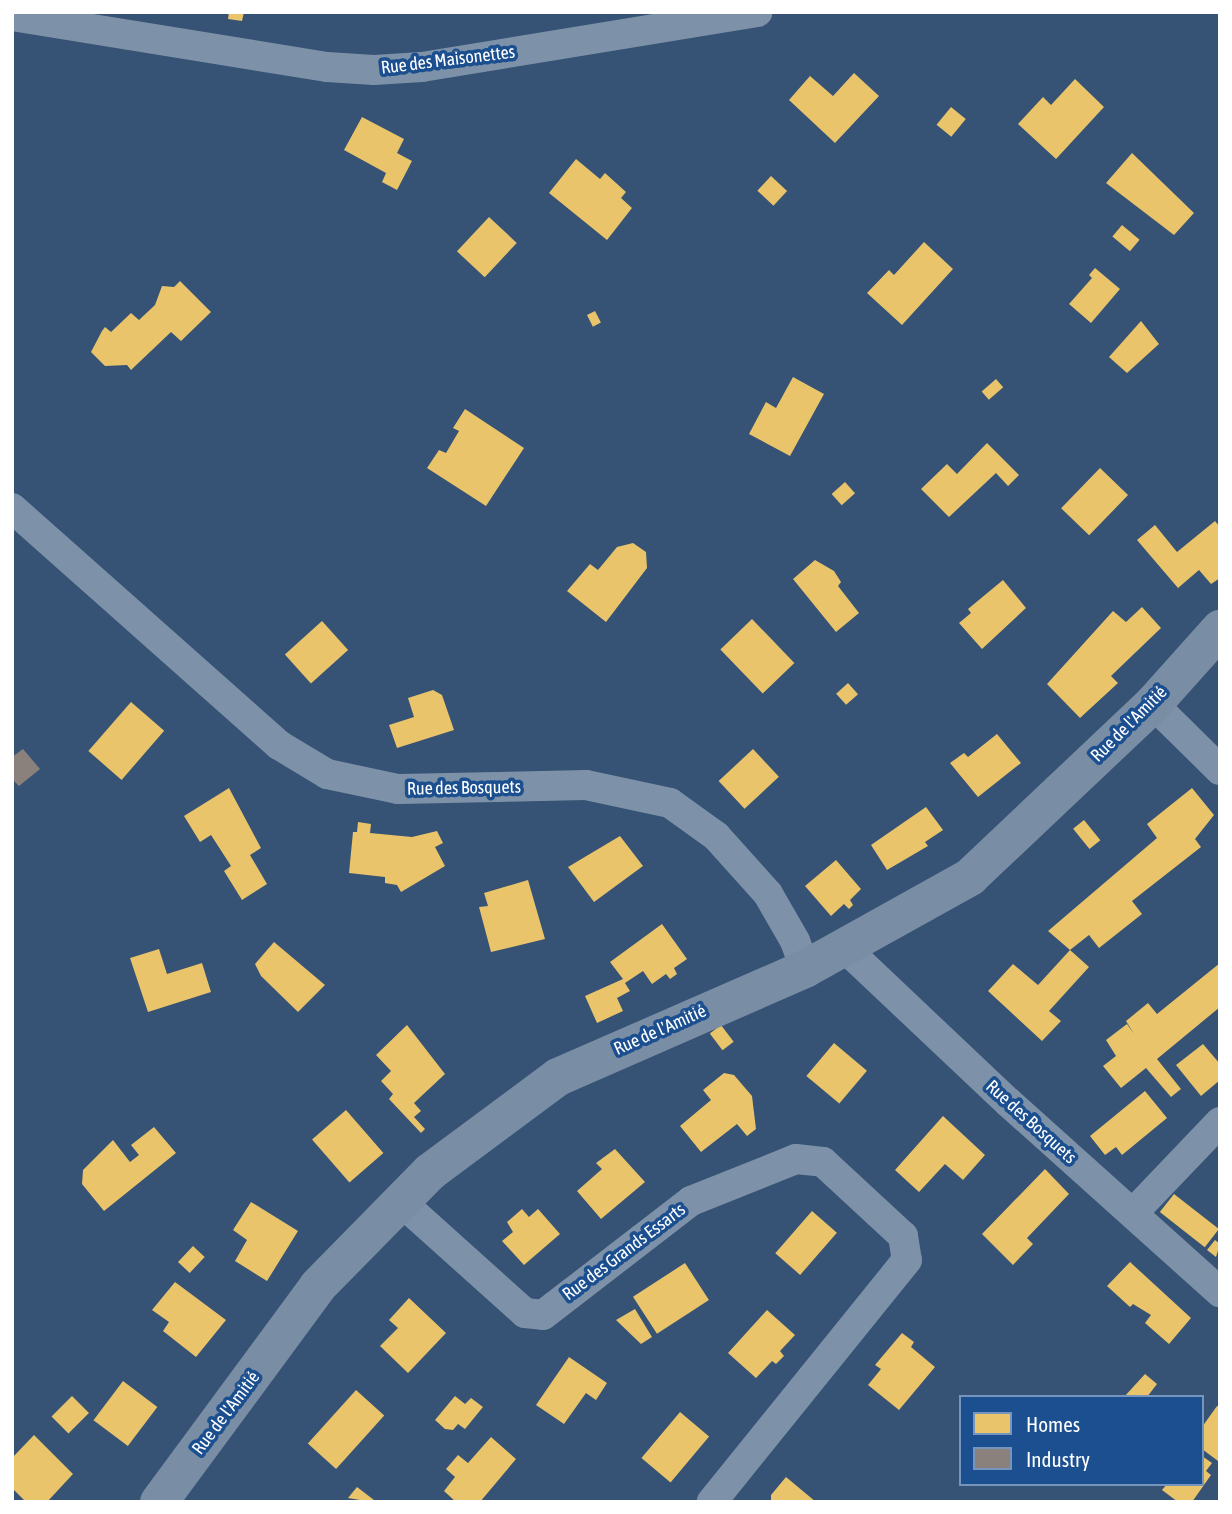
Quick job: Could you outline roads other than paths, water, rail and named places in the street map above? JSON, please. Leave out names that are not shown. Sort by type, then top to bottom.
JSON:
[{"type":"street","name":"Rue des Maisonettes","points":[[16,15],[327,67],[374,70],[422,67],[758,12]]},
{"type":"street","name":"Rue des Bosquets","points":[[12,508],[279,745],[327,774],[398,789],[586,785],[670,803],[716,836],[768,894],[795,941],[805,969]]},
{"type":"street","name":"Rue de l'Amitié","points":[[159,1502],[318,1286],[399,1200],[558,1077],[805,969],[846,949],[970,877],[1153,704],[1220,629]]},
{"type":"street","points":[[1153,704],[1220,770]]},
{"type":"street","name":"Rue des Bosquets","points":[[846,949],[1008,1102],[1220,1292]]},
{"type":"street","points":[[1133,1213],[1220,1122]]},
{"type":"street","name":"Rue des Grands Essarts","points":[[399,1200],[525,1313],[543,1315],[691,1201],[796,1159],[823,1162],[903,1236],[907,1260],[712,1502]]}]
